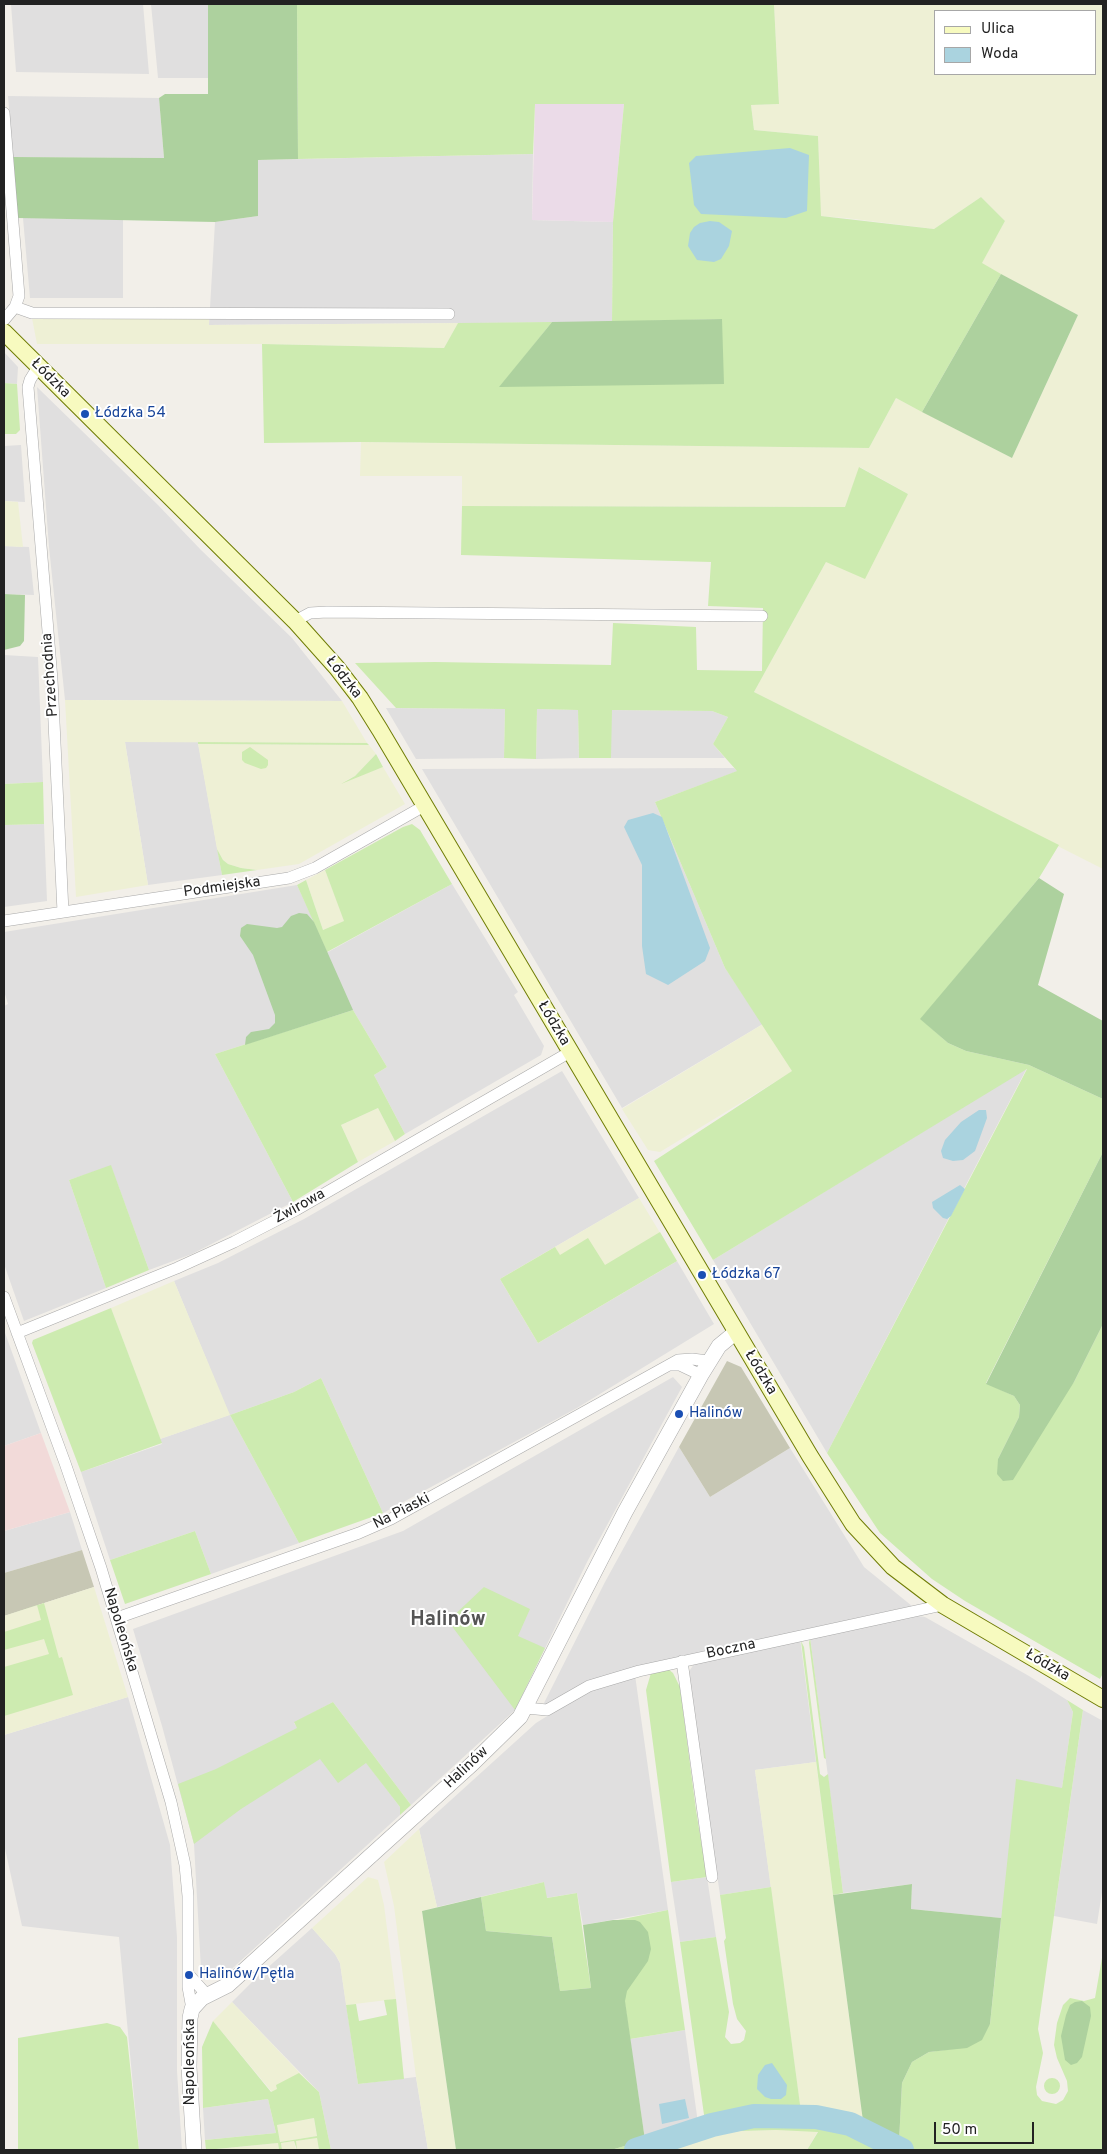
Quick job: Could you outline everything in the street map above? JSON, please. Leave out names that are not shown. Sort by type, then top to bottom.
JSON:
[{"type":"main road","name":"Łódzka","points":[[4,332],[295,621],[337,668],[360,698],[826,1484],[854,1524],[893,1567],[943,1605],[1103,1699]]},
{"type":"street","points":[[4,112],[18,296],[15,307],[4,320]]},
{"type":"street","points":[[15,307],[32,313],[449,314]]},
{"type":"street","name":"Przechodnia","points":[[38,367],[28,387],[52,680],[63,912]]},
{"type":"street","points":[[295,621],[310,613],[327,612],[762,616]]},
{"type":"street","name":"Podmiejska","points":[[4,921],[289,878],[315,868],[424,806]]},
{"type":"street","name":"Żwirowa","points":[[17,1333],[177,1268],[234,1242],[296,1210],[570,1052]]},
{"type":"street","name":"Napoleońska","points":[[4,1297],[65,1463],[117,1618],[179,1832],[188,1896],[189,1997],[192,2008],[189,2067],[194,2150]]},
{"type":"street","name":"Halinów","points":[[192,2008],[207,1995],[228,1985],[514,1724],[526,1708],[625,1512],[708,1361],[719,1346],[736,1332]]},
{"type":"street","name":"Na Piaski","points":[[117,1618],[342,1539],[391,1519],[668,1365],[682,1359],[708,1361]]},
{"type":"street","points":[[668,1365],[680,1366],[701,1375]]},
{"type":"street","name":"Boczna","points":[[526,1708],[547,1710],[589,1686],[682,1661],[943,1605]]},
{"type":"street","points":[[682,1661],[712,1877]]},
{"type":"street","points":[[189,1975],[207,1995]]},
{"type":"shaded area","points":[[11,4],[143,4],[149,74],[16,72]]},
{"type":"shaded area","points":[[151,4],[208,4],[208,78],[158,78]]},
{"type":"shaded area","points":[[774,4],[1103,4],[1103,869],[754,692],[826,562],[908,494],[860,467],[845,507],[462,506],[462,476],[360,476],[361,442],[869,448],[896,398],[1012,458],[1078,315],[981,264],[1005,221],[981,197],[934,229],[820,216],[818,136],[754,130],[751,105],[779,104]]},
{"type":"shaded area","points":[[8,96],[159,98],[164,158],[13,157]]},
{"type":"shaded area","points":[[535,104],[624,104],[613,222],[532,220]]},
{"type":"shaded area","points":[[533,154],[532,220],[613,222],[612,322],[209,325],[215,222],[258,216],[258,160]]},
{"type":"shaded area","points":[[23,218],[123,219],[123,298],[30,298]]},
{"type":"shaded area","points":[[32,318],[209,319],[209,325],[458,323],[444,348],[262,344],[37,344]]},
{"type":"shaded area","points":[[4,352],[18,367],[17,384],[4,383]]},
{"type":"shaded area","points":[[37,387],[292,638],[342,701],[65,700],[49,547]]},
{"type":"shaded area","points":[[21,445],[25,502],[4,501],[4,446]]},
{"type":"shaded area","points":[[4,501],[18,502],[23,547],[4,546]]},
{"type":"shaded area","points":[[4,546],[29,547],[34,595],[4,594]]},
{"type":"shaded area","points":[[4,655],[38,657],[43,782],[4,784]]},
{"type":"shaded area","points":[[65,700],[342,701],[367,743],[125,742],[148,885],[76,897]]},
{"type":"shaded area","points":[[386,708],[505,709],[504,758],[416,759]]},
{"type":"shaded area","points":[[537,709],[578,710],[579,758],[536,759]]},
{"type":"shaded area","points":[[611,710],[712,711],[728,717],[713,744],[725,758],[611,758]]},
{"type":"shaded area","points":[[125,742],[198,742],[222,875],[148,885]]},
{"type":"shaded area","points":[[198,744],[369,745],[376,754],[355,776],[345,781],[383,767],[405,804],[299,864],[257,870],[241,868],[228,864],[223,860],[217,849]]},
{"type":"shaded area","points":[[734,768],[738,771],[655,802],[725,968],[763,1024],[622,1108],[422,769]]},
{"type":"shaded area","points":[[44,824],[47,901],[4,907],[4,825]]},
{"type":"shaded area","points":[[325,870],[345,921],[323,930],[306,880]]},
{"type":"shaded area","points":[[452,884],[518,992],[514,995],[544,1046],[541,1055],[405,1134],[374,1075],[387,1067],[353,1010],[215,1054],[293,1202],[192,1254],[149,1270],[111,1166],[69,1180],[106,1288],[24,1321],[4,1264],[4,1006],[8,1004],[4,991],[4,932],[297,885],[328,952]]},
{"type":"shaded area","points":[[763,1024],[793,1071],[660,1152],[648,1150],[622,1109]]},
{"type":"shaded area","points":[[1027,1068],[969,1179],[827,1453],[713,1260]]},
{"type":"shaded area","points":[[562,1071],[639,1198],[500,1279],[538,1343],[677,1261],[714,1324],[577,1408],[383,1513],[321,1378],[294,1392],[230,1415],[299,1543],[211,1574],[195,1531],[110,1560],[81,1472],[162,1444],[160,1439],[229,1415],[174,1281],[218,1263],[304,1219]]},
{"type":"shaded area","points":[[378,1108],[395,1141],[358,1162],[341,1125]]},
{"type":"shaded area","points":[[639,1198],[677,1261],[538,1343],[500,1279]]},
{"type":"shaded area","points":[[174,1281],[230,1415],[160,1439],[111,1308]]},
{"type":"shaded area","points":[[4,1330],[41,1433],[4,1446]]},
{"type":"shaded area","points":[[727,1361],[741,1367],[790,1448],[710,1497],[679,1447]]},
{"type":"shaded area","points":[[673,1377],[682,1387],[587,1562],[515,1710],[411,1805],[333,1702],[294,1723],[320,1759],[366,1762],[400,1807],[400,1815],[223,1977],[201,1969],[194,1844],[133,1629],[403,1531]]},
{"type":"shaded area","points":[[41,1433],[70,1512],[4,1531],[4,1446]]},
{"type":"shaded area","points":[[679,1447],[710,1497],[790,1448],[864,1567],[912,1606],[658,1662],[546,1706],[544,1703],[605,1582]]},
{"type":"shaded area","points":[[70,1512],[82,1550],[4,1573],[4,1531]]},
{"type":"shaded area","points":[[82,1550],[94,1587],[4,1616],[4,1573]]},
{"type":"shaded area","points":[[94,1587],[128,1697],[4,1735],[4,1616]]},
{"type":"shaded area","points":[[918,1616],[925,1617],[1029,1676],[1067,1700],[1073,1712],[1042,1927],[997,1955],[1000,1918],[911,1909],[912,1884],[843,1893],[810,1637]]},
{"type":"shaded area","points":[[800,1638],[816,1762],[755,1770],[771,1887],[720,1895],[688,1673],[696,1661]]},
{"type":"shaded area","points":[[635,1675],[668,1910],[583,1925],[577,1893],[546,1898],[544,1882],[437,1907],[419,1829],[536,1723],[581,1695]]},
{"type":"shaded area","points":[[128,1697],[170,1845],[177,1937],[177,2071],[182,2150],[139,2150],[119,1937],[22,1926],[4,1844],[4,1735]]},
{"type":"shaded area","points":[[1083,1710],[1103,1721],[1103,1886],[1097,1924],[1054,1916]]},
{"type":"shaded area","points":[[816,1762],[863,2121],[817,2112],[801,2113],[755,1770]]},
{"type":"shaded area","points":[[419,1829],[437,1907],[422,1911],[456,2150],[428,2150],[416,2077],[394,1906],[384,1862]]},
{"type":"shaded area","points":[[368,1877],[378,1880],[384,1905],[396,1999],[346,2005],[340,1963],[335,1954],[312,1928]]},
{"type":"shaded area","points":[[707,1877],[716,1937],[680,1942],[671,1882]]},
{"type":"shaded area","points":[[312,1928],[335,1954],[340,1963],[358,2084],[416,2077],[428,2150],[331,2150],[319,2092],[232,2002]]},
{"type":"shaded area","points":[[232,2002],[317,2091],[276,2097],[213,2021]]},
{"type":"shaded area","points":[[685,2030],[698,2123],[645,2140],[630,2039]]},
{"type":"shaded area","points":[[268,2099],[276,2133],[205,2140],[203,2108]]},
{"type":"shaded area","points":[[314,2118],[317,2136],[280,2142],[277,2125]]},
{"type":"shaded area","points":[[818,2131],[807,2150],[671,2150],[709,2132]]},
{"type":"shaded area","points":[[317,2138],[319,2150],[297,2150],[295,2141]]},
{"type":"shaded area","points":[[294,2141],[296,2150],[282,2150],[281,2143]]},
{"type":"shaded area","points":[[278,2143],[279,2150],[206,2150]]},
{"type":"green space","points":[[208,4],[297,4],[298,159],[258,160],[258,216],[215,222],[18,218],[13,157],[164,158],[159,98],[165,94],[208,94]]},
{"type":"green space","points":[[297,4],[774,4],[779,104],[751,105],[754,130],[818,136],[821,216],[934,229],[981,197],[1005,221],[982,263],[1001,274],[922,412],[896,398],[869,448],[361,442],[264,443],[262,344],[444,348],[458,323],[552,322],[500,387],[722,319],[612,322],[613,222],[624,104],[535,104],[533,154],[298,159]]},
{"type":"green space","points":[[1001,274],[1078,315],[1012,458],[922,412]]},
{"type":"green space","points":[[722,319],[724,384],[499,387],[552,322]]},
{"type":"green space","points":[[4,383],[17,384],[20,430],[16,434],[4,434]]},
{"type":"green space","points":[[859,467],[908,494],[865,579],[826,562],[754,692],[1059,845],[1039,878],[921,1019],[948,1043],[966,1051],[1029,1065],[1103,1099],[1103,1152],[986,1383],[1014,1396],[1020,1405],[1019,1417],[998,1459],[1074,1382],[1103,1324],[1103,1673],[1100,1679],[965,1601],[932,1579],[880,1533],[827,1453],[1027,1069],[713,1260],[654,1161],[792,1071],[725,968],[655,802],[737,771],[713,744],[728,717],[712,711],[612,710],[611,758],[579,758],[578,710],[537,709],[536,759],[504,758],[505,709],[396,708],[355,663],[435,662],[611,665],[613,623],[696,627],[697,670],[762,671],[763,608],[708,606],[711,562],[461,555],[462,506],[845,507]]},
{"type":"green space","points":[[4,594],[25,595],[24,641],[20,646],[4,650]]},
{"type":"green space","points":[[198,742],[367,743],[369,745],[198,744]]},
{"type":"green space","points":[[250,747],[268,760],[266,768],[261,769],[242,760],[242,752]]},
{"type":"green space","points":[[376,754],[383,767],[341,784],[355,776]]},
{"type":"green space","points":[[43,782],[44,824],[4,825],[4,784]]},
{"type":"green space","points":[[412,824],[420,830],[452,884],[327,952],[297,885],[306,880],[323,930],[344,921],[325,870],[403,827]]},
{"type":"green space","points":[[217,849],[223,860],[228,864],[257,870],[222,875]]},
{"type":"green space","points":[[1039,878],[1064,894],[1038,985],[1103,1021],[1103,1099],[1029,1065],[966,1051],[948,1043],[920,1019]]},
{"type":"green space","points":[[299,913],[307,914],[314,922],[353,1010],[245,1045],[246,1037],[251,1032],[269,1029],[275,1023],[275,1015],[253,955],[240,936],[241,928],[247,924],[282,927],[291,916]]},
{"type":"green space","points":[[353,1010],[387,1067],[374,1075],[405,1134],[395,1141],[378,1108],[341,1125],[358,1162],[293,1202],[215,1054]]},
{"type":"green space","points":[[1103,1152],[1103,1324],[1074,1382],[1013,1480],[1003,1481],[997,1474],[998,1459],[1019,1417],[1020,1405],[1014,1396],[986,1384]]},
{"type":"green space","points":[[111,1165],[149,1270],[106,1288],[69,1180]]},
{"type":"green space","points":[[660,1232],[677,1261],[538,1343],[500,1279],[555,1247],[560,1255],[588,1238],[605,1265]]},
{"type":"green space","points":[[111,1308],[162,1443],[81,1472],[32,1343],[33,1340]]},
{"type":"green space","points":[[321,1378],[383,1513],[299,1543],[230,1415],[294,1392]]},
{"type":"green space","points":[[195,1531],[211,1574],[125,1604],[110,1560]]},
{"type":"green space","points":[[484,1587],[530,1609],[518,1636],[545,1648],[515,1710],[448,1621]]},
{"type":"green space","points":[[44,1603],[59,1658],[62,1657],[73,1695],[4,1716],[4,1667],[49,1654],[44,1639],[4,1650],[4,1632],[41,1620],[37,1605]]},
{"type":"green space","points":[[810,1637],[826,1759],[824,1758],[809,1643]]},
{"type":"green space","points":[[801,1641],[804,1647],[820,1774],[824,1777],[828,1774],[843,1893],[833,1895]]},
{"type":"green space","points":[[668,1669],[673,1673],[680,1687],[707,1877],[671,1882],[646,1690],[651,1673]]},
{"type":"green space","points":[[1067,1700],[1083,1710],[1038,2029],[1043,2053],[1036,2087],[1037,2095],[1042,2101],[1056,2104],[1063,2100],[1068,2091],[1067,2081],[1057,2058],[1054,2045],[1057,2023],[1063,2005],[1070,1998],[1084,2001],[1095,1998],[1103,1952],[1103,2150],[807,2150],[818,2132],[776,2130],[709,2132],[671,2150],[611,2150],[705,2122],[680,1942],[716,1937],[729,2012],[725,2037],[731,2044],[740,2043],[744,2040],[746,2031],[737,2019],[733,2004],[720,1895],[771,1887],[801,2112],[817,2112],[863,2121],[899,2142],[902,2083],[912,2062],[929,2052],[967,2047],[990,2024],[1016,1779],[1062,1788],[1073,1712]]},
{"type":"green space","points":[[333,1702],[411,1805],[400,1815],[400,1807],[366,1763],[338,1783],[320,1759],[241,1809],[194,1844],[178,1784],[216,1769],[297,1728],[294,1722]]},
{"type":"green space","points":[[544,1882],[547,1898],[577,1893],[591,1988],[560,1991],[552,1937],[486,1931],[481,1897]]},
{"type":"green space","points":[[912,1884],[911,1909],[1001,1918],[990,2024],[982,2040],[967,2048],[929,2052],[912,2062],[902,2083],[899,2142],[863,2121],[833,1895]]},
{"type":"green space","points":[[481,1897],[486,1931],[552,1937],[560,1991],[591,1988],[583,1925],[613,1920],[635,1920],[640,1922],[648,1932],[651,1949],[648,1961],[627,1991],[625,2001],[645,2140],[611,2150],[456,2150],[422,1911]]},
{"type":"green space","points":[[668,1910],[685,2030],[630,2039],[613,1921]]},
{"type":"green space","points":[[396,1999],[404,2079],[358,2084],[346,2005],[356,2004],[359,2021],[387,2015],[384,2000]]},
{"type":"green space","points":[[1082,2001],[1090,2007],[1091,2016],[1082,2057],[1077,2063],[1071,2065],[1065,2060],[1061,2036],[1070,2005]]},
{"type":"green space","points":[[213,2021],[271,2092],[277,2089],[276,2085],[299,2073],[319,2092],[331,2150],[319,2150],[317,2138],[296,2141],[297,2150],[294,2141],[281,2143],[282,2150],[279,2150],[278,2143],[206,2150],[205,2140],[276,2133],[268,2099],[203,2108],[202,2047]],"holes":[[[314,2118],[317,2136],[280,2142],[277,2125]]]},
{"type":"green space","points":[[107,2023],[120,2027],[127,2037],[139,2150],[18,2150],[18,2038]]},
{"type":"green space","points":[[1052,2078],[1058,2080],[1060,2086],[1058,2092],[1052,2094],[1046,2092],[1044,2086],[1046,2080]]},
{"type":"water","points":[[790,148],[809,155],[807,211],[786,218],[701,214],[694,205],[689,163],[696,156]]},
{"type":"water","points":[[719,222],[732,231],[729,246],[721,259],[714,262],[697,260],[688,246],[690,233],[694,227],[700,223]]},
{"type":"water","points":[[653,813],[662,817],[710,948],[705,961],[668,985],[646,974],[642,946],[642,865],[624,827],[628,820]]},
{"type":"water","points":[[979,1110],[986,1110],[987,1118],[975,1151],[963,1160],[953,1161],[943,1158],[941,1151],[945,1140],[961,1122]]},
{"type":"water","points":[[960,1185],[965,1189],[951,1216],[947,1219],[943,1218],[933,1208],[932,1202]]},
{"type":"water","points":[[772,2063],[787,2085],[786,2095],[781,2099],[765,2097],[757,2089],[758,2075],[765,2065]]},
{"type":"water","points":[[685,2099],[689,2118],[662,2124],[659,2104]]},
{"type":"waterway","points":[[636,2150],[712,2125],[754,2116],[816,2117],[850,2124],[902,2150]]},
{"type":"place","name":"Łódzka 54","points":[[85,414]]},
{"type":"place","name":"Łódzka 67","points":[[702,1275]]},
{"type":"place","name":"Halinów","points":[[679,1414]]},
{"type":"place","name":"Halinów/Pętla","points":[[189,1975]]},
{"type":"district","name":"Halinów","points":[[448,1621]]}]
